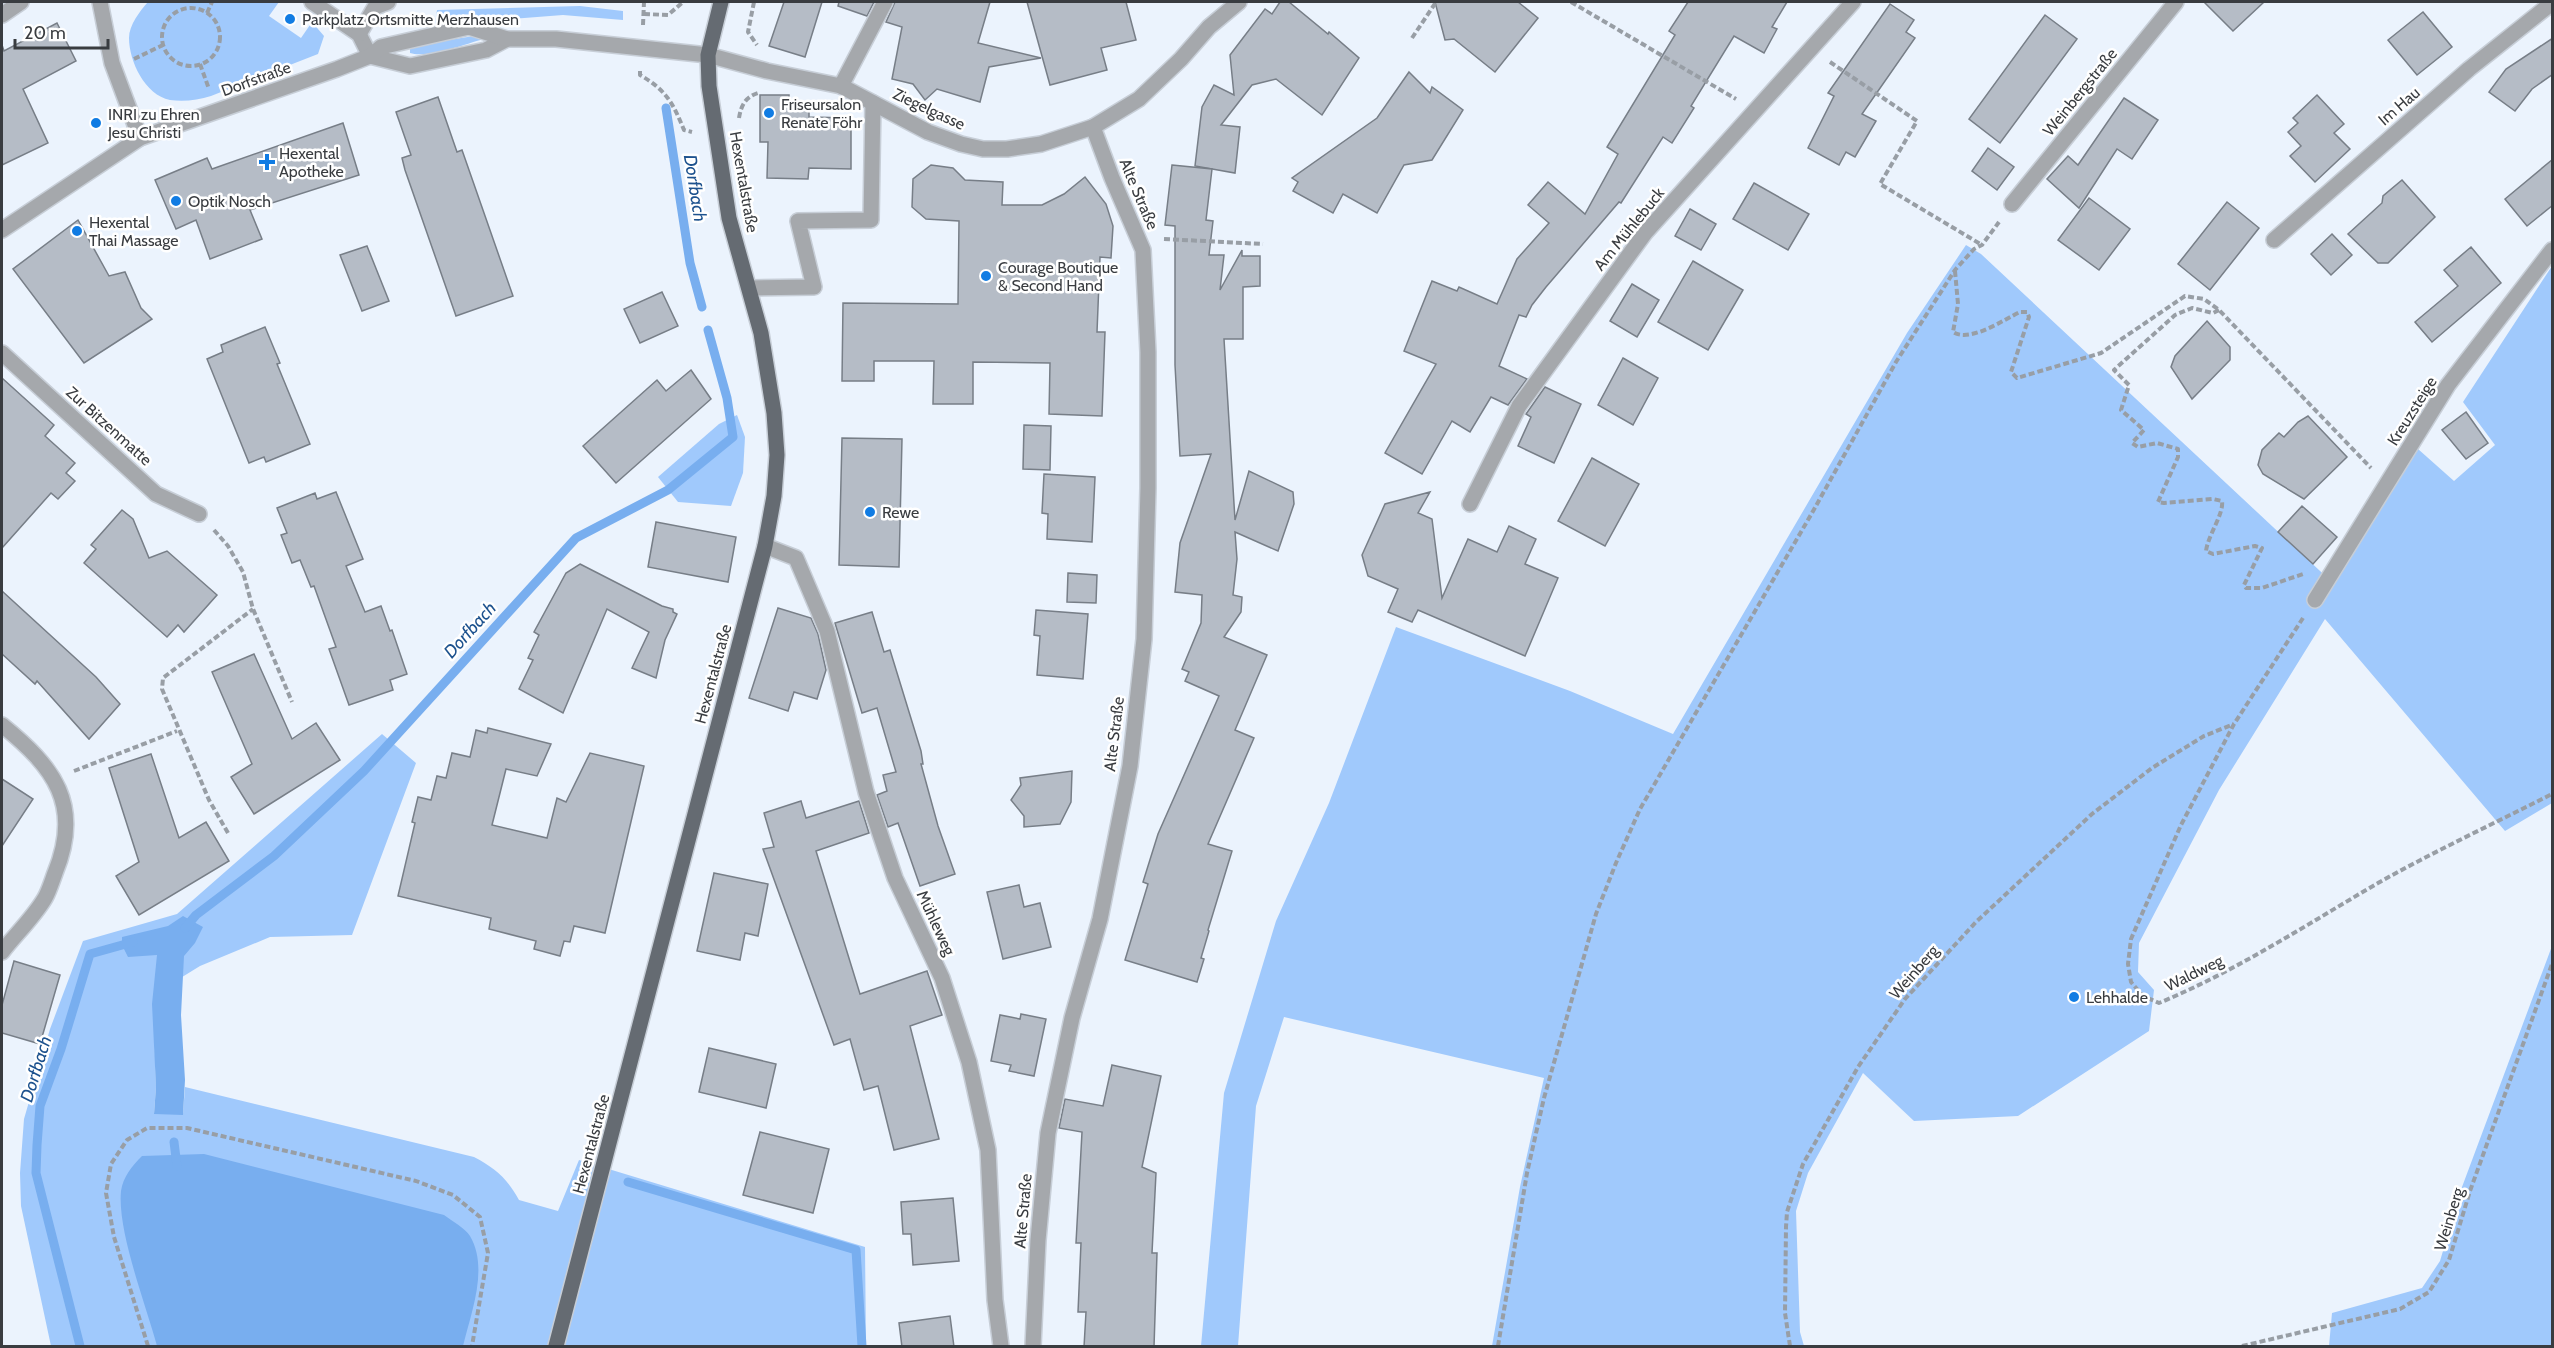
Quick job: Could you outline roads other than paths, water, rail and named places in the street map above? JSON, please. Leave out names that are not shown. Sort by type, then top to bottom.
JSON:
[{"type":"main road","name":"Hexentalstraße","points":[[556,1347],[765,546],[774,496],[777,455],[770,385],[750,288],[729,218],[709,86],[708,55],[721,2]]},
{"type":"street","points":[[2,15],[21,2]]},
{"type":"street","points":[[100,2],[112,63],[140,138]]},
{"type":"street","points":[[312,2],[359,34],[370,56]]},
{"type":"street","points":[[359,34],[375,7],[388,2]]},
{"type":"street","points":[[841,86],[885,2]]},
{"type":"street","name":"Ziegelgasse","points":[[708,55],[767,71],[841,86],[928,132],[961,144],[982,148],[1035,146],[1094,127],[1139,99],[1181,59],[1209,27],[1239,2]]},
{"type":"street","name":"Am Mühlebuck","points":[[1470,504],[1526,396],[1645,233],[1853,2]]},
{"type":"street","name":"Weinbergstraße","points":[[2012,204],[2176,2]]},
{"type":"street","name":"Im Hau","points":[[2274,240],[2469,69],[2553,3]]},
{"type":"street","name":"Dorfstraße","points":[[2,230],[140,138],[370,56],[381,47],[469,27],[507,39],[556,39],[708,55]]},
{"type":"street","name":"Dorfstraße","points":[[370,56],[410,66],[486,50],[507,39]]},
{"type":"street","points":[[750,288],[814,287],[798,221],[871,220],[873,103]]},
{"type":"street","name":"Alte Straße","points":[[1033,1347],[1038,1240],[1048,1133],[1072,1018],[1100,919],[1130,766],[1144,639],[1148,488],[1148,352],[1143,250],[1112,178],[1094,127]]},
{"type":"street","name":"Kreuzsteige","points":[[2315,600],[2448,386],[2553,250]]},
{"type":"street","name":"Zur Bitzenmatte","points":[[2,353],[156,494],[200,514]]},
{"type":"street","name":"Mühleweg","points":[[765,546],[795,558],[827,631],[867,792],[891,867],[942,978],[969,1062],[988,1150],[995,1300],[1001,1347]]},
{"type":"street","points":[[2,724],[37,757],[54,779],[67,812],[64,851],[45,898],[2,952]]},
{"type":"waterway","name":"Dorfbach","points":[[666,108],[690,263],[702,307]]},
{"type":"waterway","name":"Dorfbach","points":[[185,928],[196,915],[274,856],[364,771],[576,538],[668,490],[733,437],[727,398],[708,330]]},
{"type":"waterway","name":"Dorfbach","points":[[80,1346],[36,1173],[40,1106],[61,1049],[90,954],[133,942]]},
{"type":"waterway","name":"Dorfbach","points":[[174,1142],[177,1166]]},
{"type":"waterway","points":[[628,1182],[856,1250],[862,1346]]},
{"type":"place","name":"Parkplatz Ortsmitte Merzhausen","points":[[290,19]]},
{"type":"place","name":"Friseursalon Renate Föhr","points":[[769,113]]},
{"type":"place","name":"INRI zu Ehren Jesu Christi","points":[[96,123]]},
{"type":"place","name":"Hexental Apotheke","points":[[267,162]]},
{"type":"place","name":"Optik Nosch","points":[[176,201]]},
{"type":"place","name":"Hexental Thai Massage","points":[[77,231]]},
{"type":"place","name":"Courage Boutique & Second Hand","points":[[986,276]]},
{"type":"place","name":"Rewe","points":[[870,512]]},
{"type":"place","name":"Lehhalde","points":[[2074,997]]}]
